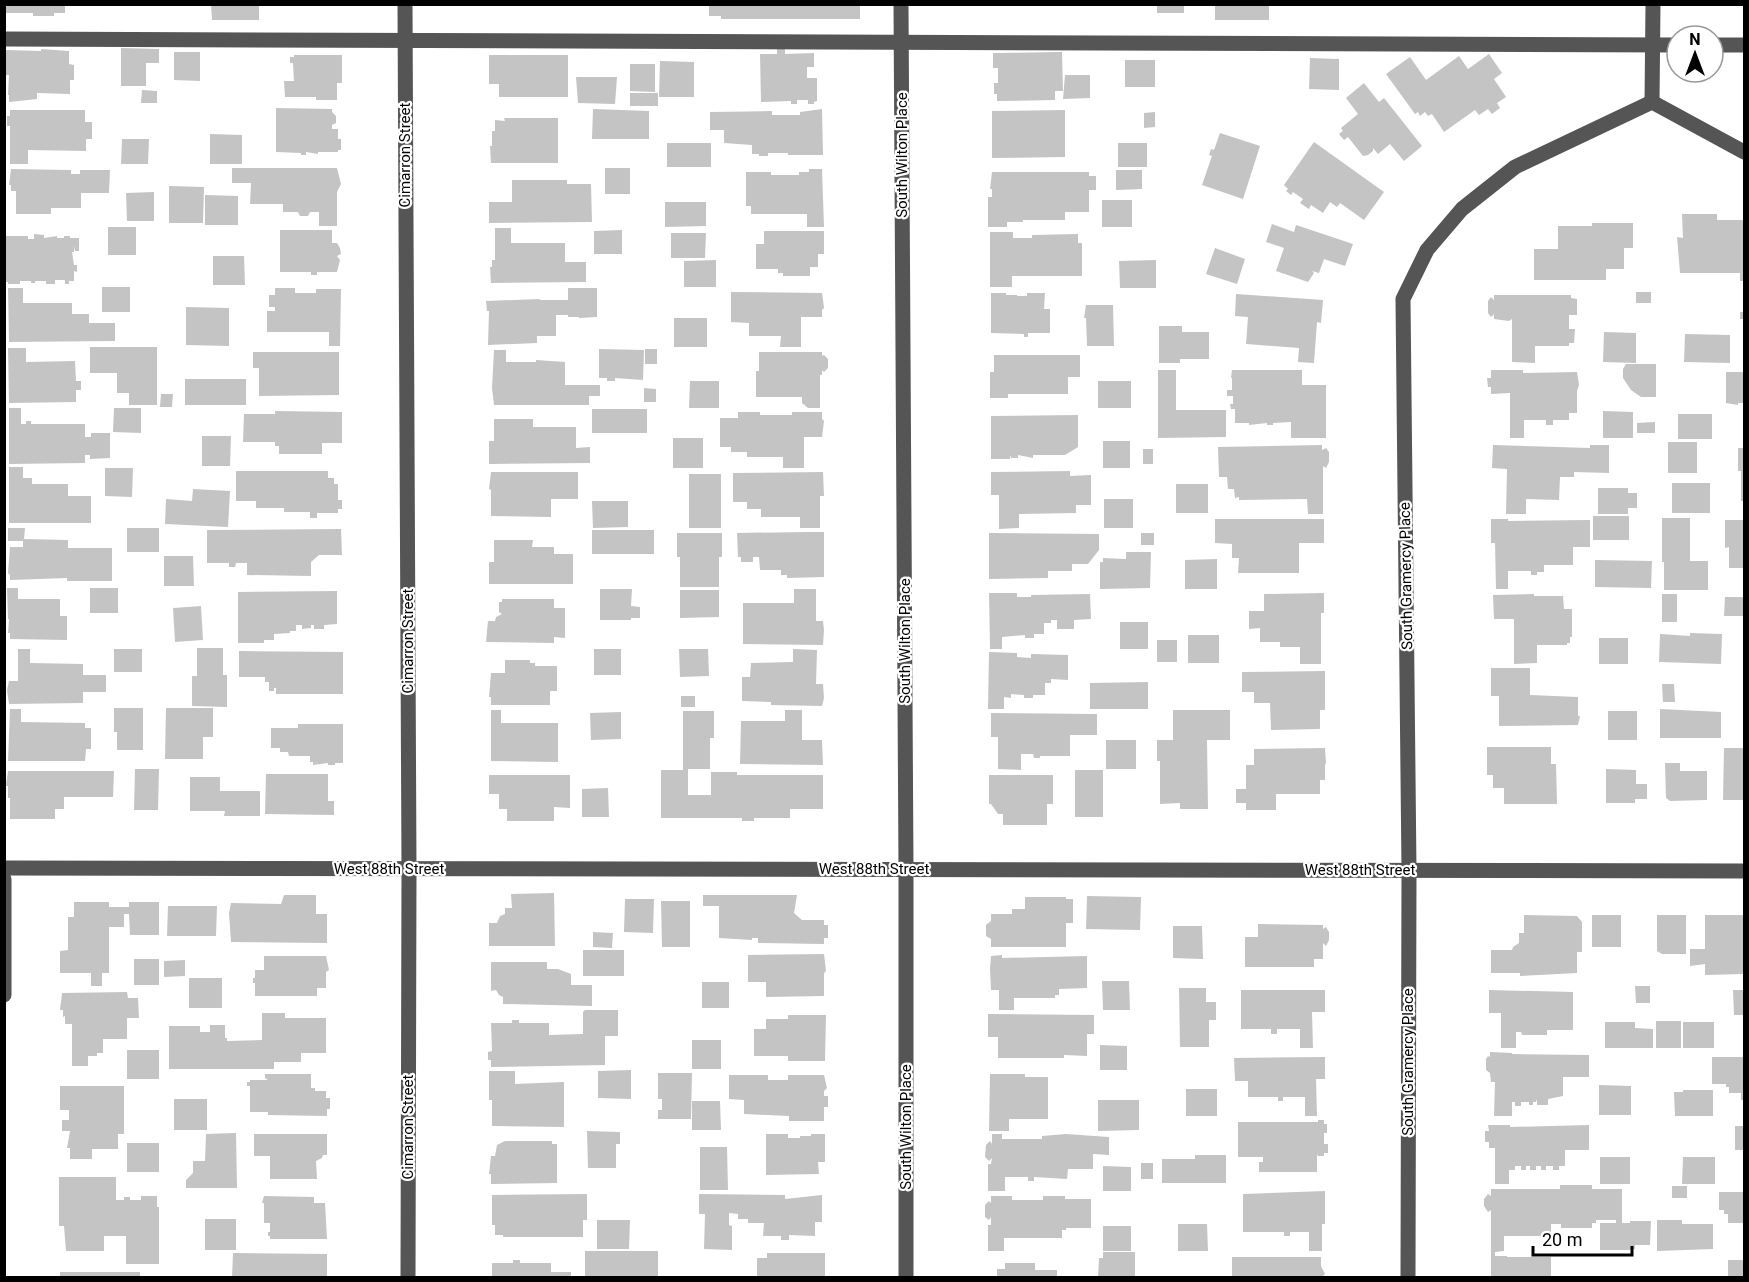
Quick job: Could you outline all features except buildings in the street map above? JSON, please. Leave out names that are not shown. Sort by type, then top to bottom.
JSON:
[{"type":"street","name":"Cimarron Street","points":[[405,4],[409,869],[408,1278]]},
{"type":"street","name":"South Wilton Place","points":[[901,4],[906,1278]]},
{"type":"street","points":[[1653,4],[1652,102],[1744,152]]},
{"type":"street","points":[[4,39],[1665,45]]},
{"type":"street","points":[[1725,45],[1744,45]]},
{"type":"street","name":"South Gramercy Place","points":[[1408,1278],[1409,870],[1403,299],[1427,250],[1462,209],[1515,167],[1652,102]]},
{"type":"street","name":"West 88th Street","points":[[4,868],[1744,871]]},
{"type":"street","points":[[4,879],[4,995]]}]
